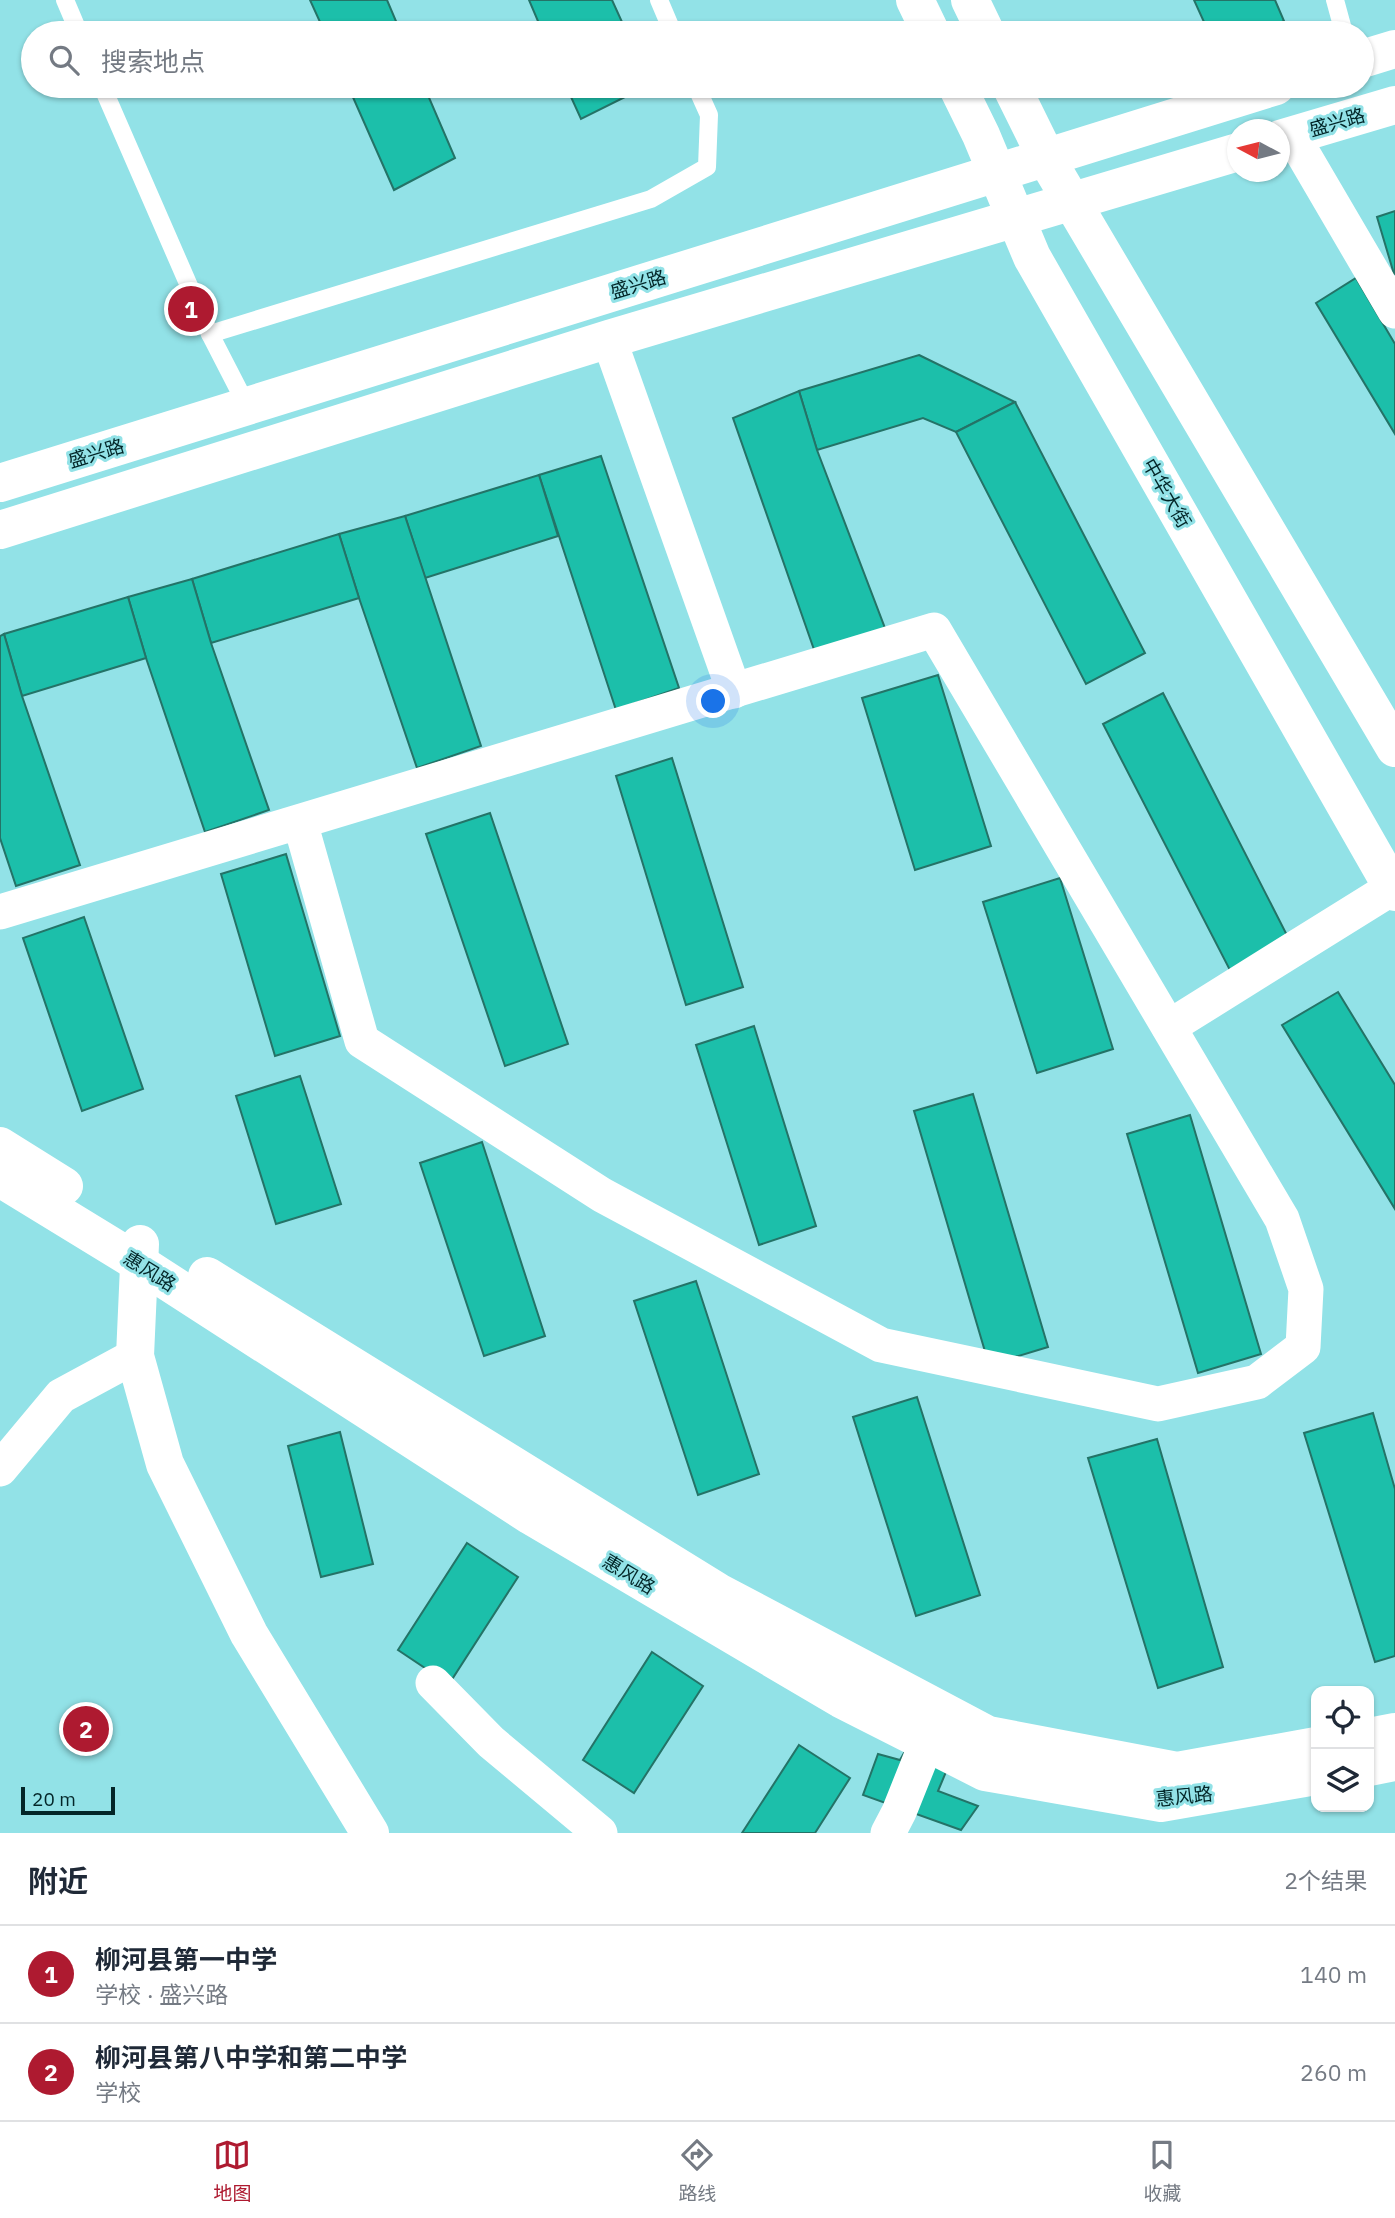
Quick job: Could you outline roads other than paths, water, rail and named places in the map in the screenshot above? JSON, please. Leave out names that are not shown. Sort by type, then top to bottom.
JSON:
[{"type":"street","points":[[915,0],[925,21]]},
{"type":"street","points":[[970,0],[980,21]]},
{"type":"street","points":[[1374,55],[1395,49]]},
{"type":"street","name":"中华大街","points":[[963,98],[1032,257],[1394,889]]},
{"type":"street","points":[[1017,98],[1071,201],[1395,748]]},
{"type":"street","name":"盛兴路","points":[[0,483],[1237,98]]},
{"type":"street","name":"盛兴路","points":[[1290,136],[1395,105]]},
{"type":"street","points":[[1290,143],[1394,307]]},
{"type":"street","points":[[0,530],[609,339],[1227,155]]},
{"type":"street","points":[[609,339],[734,691]]},
{"type":"street","points":[[0,912],[934,630],[1282,1219],[1306,1289],[1303,1348],[1256,1382],[1158,1404],[881,1345],[602,1195],[362,1041],[300,822]]},
{"type":"street","points":[[1169,1027],[1394,889]]},
{"type":"street","points":[[0,1146],[139,1249],[718,1592],[988,1735],[1177,1771],[1311,1747]]},
{"type":"street","name":"惠风路","points":[[0,1178],[139,1249],[531,1516],[841,1699],[985,1772],[1161,1803],[1311,1777]]},
{"type":"street","points":[[139,1249],[135,1356],[165,1464],[249,1634],[370,1833]]},
{"type":"street","points":[[0,1469],[61,1396],[135,1356]]},
{"type":"street","points":[[433,1683],[491,1742],[600,1833]]},
{"type":"street","points":[[1374,1736],[1395,1732]]},
{"type":"street","points":[[888,1833],[927,1742]]},
{"type":"street","points":[[1374,1766],[1395,1762]]},
{"type":"lane","points":[[65,0],[74,21]]},
{"type":"lane","points":[[659,0],[668,21]]},
{"type":"lane","points":[[1335,0],[1340,21]]},
{"type":"lane","points":[[107,98],[211,334],[247,406]]},
{"type":"lane","points":[[211,334],[651,198],[707,167],[709,116],[701,98]]},
{"type":"place","name":"柳河县第一中学","points":[[191,309]]},
{"type":"place","name":"柳河县第八中学和第二中学","points":[[86,1729]]}]
